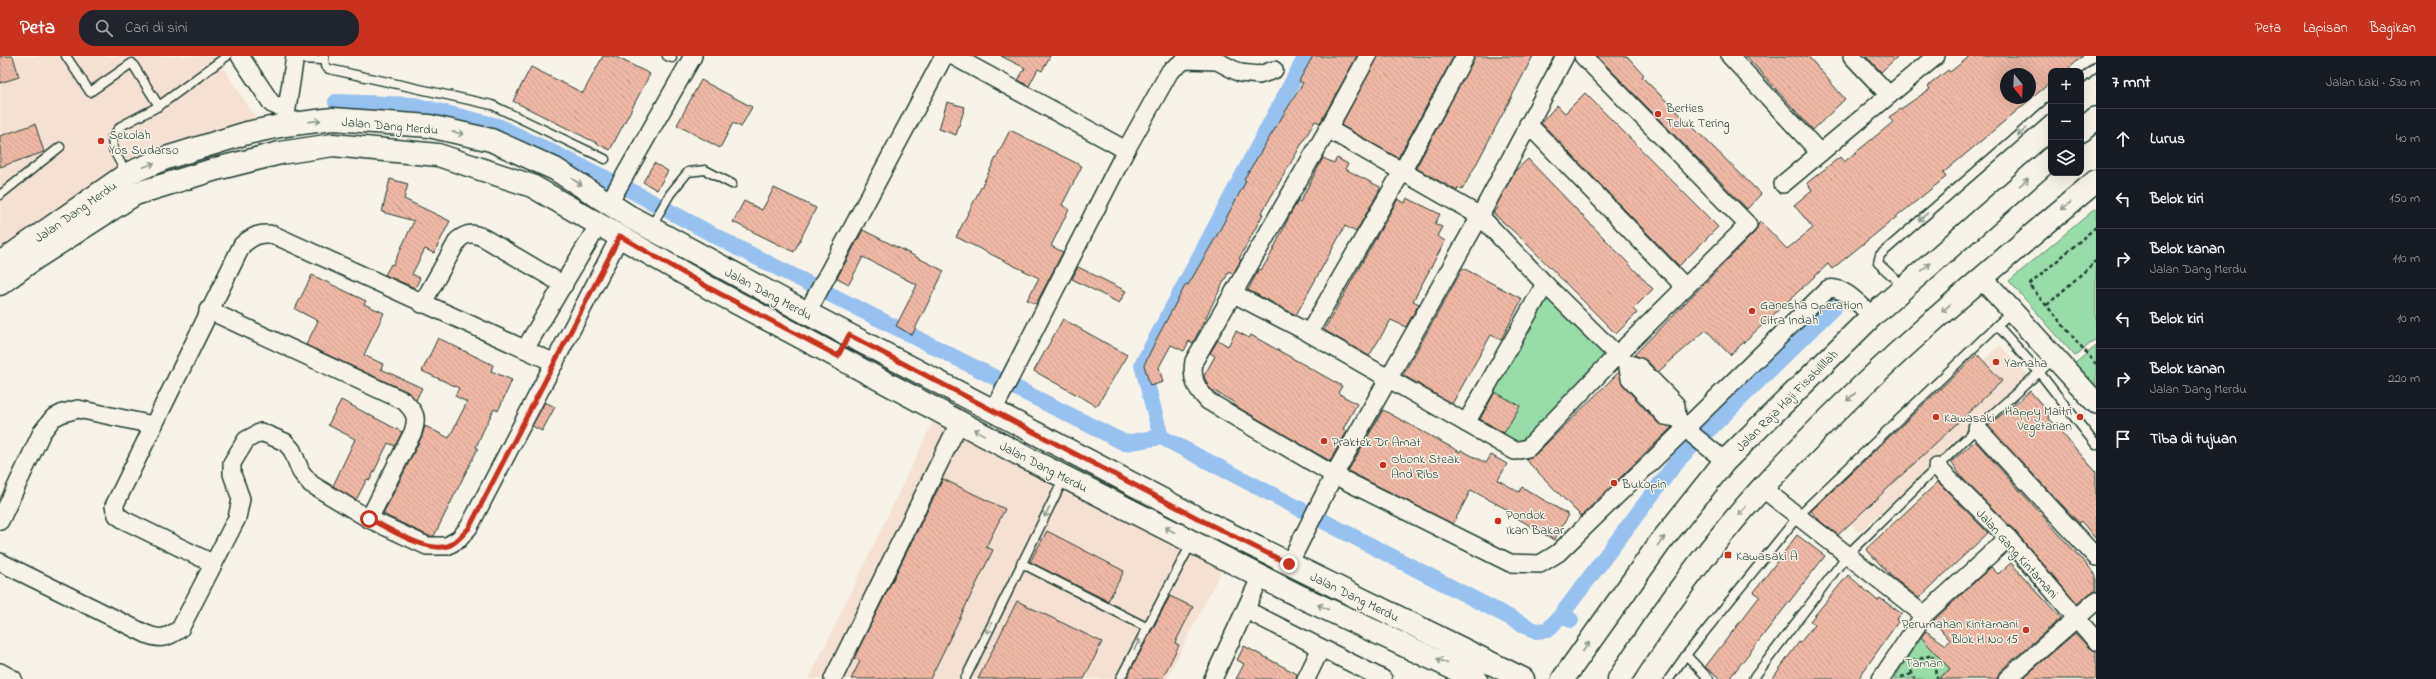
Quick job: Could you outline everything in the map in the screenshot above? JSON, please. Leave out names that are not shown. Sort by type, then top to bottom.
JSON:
[{"type":"main road","name":"Jalan Dang Merdu","points":[[0,263],[127,174],[166,158],[247,133],[286,115],[429,126],[491,140],[613,197],[807,313],[1203,521],[1289,564],[1475,670]]},
{"type":"main road","points":[[2084,129],[2096,118]]},
{"type":"main road","name":"Jalan Dang Merdu","points":[[0,284],[34,259],[135,194],[280,153],[333,145],[438,156],[487,170],[532,186],[711,289],[1065,477],[1301,597],[1475,670],[1523,679]]},
{"type":"main road","name":"Jalan Raja Haji Fisabilillah","points":[[1563,679],[1659,544],[1717,455],[1904,287],[2048,161]]},
{"type":"main road","points":[[127,174],[135,194]]},
{"type":"main road","points":[[1619,679],[1652,627],[1701,561],[1762,488],[1834,413],[1919,332],[2096,181]]},
{"type":"main road","points":[[838,356],[849,335]]},
{"type":"street","points":[[240,56],[272,104],[277,106],[286,115]]},
{"type":"street","points":[[613,197],[693,56]]},
{"type":"street","points":[[807,313],[944,56]]},
{"type":"street","points":[[953,56],[975,63],[1126,150]]},
{"type":"street","points":[[1368,56],[1234,294],[1194,361],[1192,375],[1197,389],[1208,402],[1334,475],[1510,563],[1540,564],[1558,553],[1828,289],[1834,287],[1841,290],[1872,316]]},
{"type":"street","points":[[1309,333],[1403,170],[1465,56]]},
{"type":"street","points":[[1289,564],[1334,475],[1480,216],[1565,56]]},
{"type":"street","points":[[1234,294],[1309,333],[1515,451],[1525,449],[1622,359],[1685,287],[1748,225],[1583,56]]},
{"type":"street","points":[[1730,56],[1820,153]]},
{"type":"street","points":[[1852,56],[1889,95]]},
{"type":"street","points":[[1783,184],[1936,56]]},
{"type":"street","points":[[286,115],[295,57]]},
{"type":"street","points":[[993,410],[1126,150],[1170,71],[1184,60],[1217,61],[1240,73],[1259,75],[1274,70]]},
{"type":"street","points":[[1528,124],[1685,287]]},
{"type":"street","points":[[1328,129],[1403,170],[1480,216],[1545,284],[1622,359],[1630,378],[1665,416],[1686,427],[1717,455]]},
{"type":"street","points":[[526,349],[598,224]]},
{"type":"street","points":[[212,563],[117,515],[114,506],[118,494],[208,310],[242,245],[253,236],[263,233],[274,235],[422,304],[555,362]]},
{"type":"street","points":[[422,304],[458,240],[466,234],[475,233],[564,285]]},
{"type":"street","points":[[0,562],[158,639],[170,636],[180,629],[212,563],[237,518],[241,499],[232,474],[232,463],[246,440],[261,432],[285,442],[292,450],[301,472],[311,484],[369,519],[427,546],[447,546],[459,539],[469,528],[620,236]]},
{"type":"street","points":[[1982,278],[2012,311],[2046,366],[2096,404]]},
{"type":"street","points":[[1466,423],[1545,284]]},
{"type":"street","points":[[208,310],[404,401],[414,411],[416,421],[413,432],[369,519]]},
{"type":"street","points":[[0,521],[42,432],[53,418],[63,413],[78,409],[153,424]]},
{"type":"street","points":[[833,679],[960,422]]},
{"type":"street","points":[[1977,428],[2096,557]]},
{"type":"street","name":"Jalan Gang Kintamani","points":[[1937,467],[2008,538],[2096,641]]},
{"type":"street","points":[[1762,488],[1799,515],[1924,615]]},
{"type":"street","points":[[1881,679],[1924,615],[2008,538]]},
{"type":"street","points":[[1213,679],[1261,576]]},
{"type":"street","points":[[2007,679],[2096,601]]},
{"type":"street","points":[[1246,610],[1383,679]]},
{"type":"street","points":[[1306,679],[1321,648]]},
{"type":"street","points":[[0,672],[13,679]]},
{"type":"lane","points":[[66,56],[90,92],[132,62],[159,106]]},
{"type":"lane","points":[[127,174],[113,149],[112,137],[121,126],[159,106],[227,56]]},
{"type":"lane","points":[[295,57],[323,58],[325,66],[334,71],[492,105],[605,159]]},
{"type":"lane","points":[[2084,77],[2096,67]]},
{"type":"lane","points":[[1904,287],[1878,263],[1880,255],[2048,109]]},
{"type":"lane","points":[[0,195],[60,148]]},
{"type":"lane","points":[[654,222],[670,194],[688,172],[705,170],[732,184]]},
{"type":"lane","points":[[1669,679],[1686,655],[1799,515],[2012,311]]},
{"type":"lane","points":[[1997,325],[2046,366],[2096,445]]},
{"type":"lane","points":[[1753,679],[1848,554],[1977,428],[2046,366]]},
{"type":"lane","points":[[965,679],[1021,563],[1065,477]]},
{"type":"lane","points":[[1120,679],[1192,541]]},
{"type":"lane","points":[[1021,563],[1146,627]]},
{"type":"lane","points":[[1686,655],[1709,679]]},
{"type":"path","points":[[2096,227],[2029,285],[2096,364]]},
{"type":"path","points":[[2047,305],[2096,262]]},
{"type":"path","points":[[1914,679],[1908,662],[1932,655],[1937,679]]},
{"type":"shaded area","name":"Sekolah Yos Sudarso","points":[[0,56],[215,56],[259,122],[146,159],[0,254]]},
{"type":"shaded area","points":[[2000,345],[2029,376],[1859,533],[1831,502]]},
{"type":"shaded area","points":[[940,407],[1224,565],[1167,679],[809,679]]},
{"type":"green space","points":[[2096,208],[2096,339],[2075,356],[2009,281]]},
{"type":"green space","points":[[1550,282],[1620,355],[1516,449],[1468,423]]},
{"type":"green space","points":[[2096,346],[2096,402],[2068,369]]},
{"type":"green space","name":"Taman","points":[[1921,637],[1954,668],[1942,679],[1894,679]]},
{"type":"building","points":[[0,56],[13,56],[19,77],[0,83]]},
{"type":"building","points":[[603,56],[614,56],[650,74],[610,150],[513,101],[531,67],[583,93]]},
{"type":"building","points":[[1001,56],[1050,56],[1042,71],[1038,69],[1029,86],[1018,80],[1025,68]]},
{"type":"building","points":[[1313,56],[1357,56],[1320,123],[1315,121],[1261,214],[1263,214],[1239,259],[1241,260],[1233,274],[1229,271],[1193,343],[1189,341],[1184,351],[1171,345],[1159,367],[1163,382],[1150,386],[1144,365],[1157,338],[1186,284],[1188,285],[1216,237],[1246,181],[1244,179],[1303,83],[1299,81]]},
{"type":"building","points":[[1378,56],[1454,56],[1398,158],[1341,125]]},
{"type":"building","points":[[1475,56],[1533,56],[1462,190],[1458,188],[1457,191],[1416,168]]},
{"type":"building","points":[[1597,56],[1627,56],[1644,75],[1642,77],[1761,194],[1747,209]]},
{"type":"building","points":[[1746,56],[1808,56],[1845,99],[1813,130]]},
{"type":"building","points":[[1866,56],[1898,56],[1881,72]]},
{"type":"building","points":[[1970,56],[2083,56],[2069,68],[2048,68],[2048,85],[2036,95],[2036,68],[2000,68],[2000,104],[2025,104],[1943,173],[1946,177],[1832,269],[1828,264],[1730,355],[1706,330],[1658,372],[1646,360],[1634,355],[1755,232],[1760,221],[1787,249],[1813,228],[1794,205],[1812,190],[1807,183],[1840,157],[1844,162],[1893,122],[1889,117],[1930,89],[1928,86],[1948,70],[1950,72]]},
{"type":"building","points":[[701,80],[752,107],[741,127],[733,123],[720,148],[677,125]]},
{"type":"building","points":[[1585,93],[1718,227],[1679,266],[1541,123],[1557,105],[1565,113]]},
{"type":"building","points":[[947,102],[965,107],[956,135],[939,129]]},
{"type":"building","points":[[35,124],[44,152],[0,167],[0,136]]},
{"type":"building","points":[[1010,130],[1082,166],[1062,205],[1069,209],[1051,246],[1063,252],[1036,304],[1027,300],[1039,278],[956,237]]},
{"type":"building","points":[[1323,158],[1334,163],[1337,158],[1348,164],[1345,169],[1380,187],[1380,189],[1356,232],[1345,226],[1296,315],[1248,290],[1259,269],[1261,270],[1269,258],[1291,213],[1298,201],[1300,202]]},
{"type":"building","points":[[1528,159],[1653,289],[1633,309],[1637,313],[1616,334],[1521,238],[1493,213],[1498,208],[1496,206],[1515,171]]},
{"type":"building","points":[[654,163],[668,171],[657,190],[643,182]]},
{"type":"building","points":[[390,179],[408,184],[404,199],[450,221],[434,253],[425,249],[412,274],[420,278],[415,288],[385,275],[391,264],[393,265],[414,221],[382,212]]},
{"type":"building","points":[[774,188],[816,208],[794,252],[733,222],[744,201],[762,210]]},
{"type":"building","points":[[1407,198],[1440,214],[1435,224],[1442,227],[1437,236],[1445,241],[1413,301],[1419,304],[1406,327],[1391,320],[1369,356],[1324,330],[1398,199],[1405,203]]},
{"type":"building","points":[[863,230],[944,271],[912,335],[896,326],[917,285],[863,257],[849,284],[837,278]]},
{"type":"building","points":[[1078,267],[1126,291],[1119,303],[1072,279]]},
{"type":"building","points":[[1463,268],[1522,299],[1501,340],[1491,335],[1452,404],[1403,375]]},
{"type":"building","points":[[312,275],[366,301],[364,304],[384,313],[364,355],[383,364],[381,369],[422,388],[416,400],[408,392],[306,345],[318,321],[295,309]]},
{"type":"building","points":[[1063,319],[1127,355],[1097,406],[1034,371]]},
{"type":"building","points":[[1236,331],[1249,338],[1251,335],[1342,386],[1338,393],[1357,404],[1343,429],[1347,431],[1330,461],[1234,405],[1235,403],[1212,390],[1208,386],[1204,376],[1215,356],[1210,353],[1218,340],[1228,346]]},
{"type":"building","points":[[438,338],[493,365],[491,371],[512,380],[498,411],[494,409],[484,429],[476,447],[478,448],[434,536],[429,536],[383,514],[422,436],[425,426],[449,438],[467,402],[455,396],[459,388],[422,371]]},
{"type":"building","points":[[1977,354],[2002,381],[1838,535],[1821,522],[1811,511]]},
{"type":"building","points":[[1619,372],[1623,385],[1658,423],[1672,427],[1581,516],[1525,459],[1535,455]]},
{"type":"building","points":[[2030,391],[2050,414],[2048,417],[2096,472],[2096,539],[2081,521],[2079,523],[1988,426]]},
{"type":"building","points":[[1495,392],[1520,406],[1504,433],[1480,419]]},
{"type":"building","points":[[341,400],[402,432],[395,446],[388,443],[370,480],[367,479],[356,500],[333,486],[355,439],[328,425]]},
{"type":"building","points":[[545,402],[555,407],[542,431],[532,426]]},
{"type":"building","points":[[1383,410],[1460,452],[1461,450],[1486,463],[1491,455],[1507,464],[1498,480],[1519,492],[1522,487],[1569,515],[1554,540],[1507,512],[1508,510],[1471,490],[1453,524],[1348,471]]},
{"type":"building","points":[[1975,441],[2096,575],[2096,591],[2090,593],[2077,604],[2015,531],[1963,479],[1951,462]]},
{"type":"building","points":[[943,479],[1005,509],[986,547],[993,550],[930,679],[851,679],[860,661],[854,658]]},
{"type":"building","points":[[1938,482],[1988,533],[1919,598],[1891,576],[1866,549]]},
{"type":"building","points":[[1047,531],[1124,571],[1108,601],[1030,562]]},
{"type":"building","points":[[1797,535],[1825,556],[1729,679],[1721,679],[1705,667],[1760,596],[1754,592]]},
{"type":"building","points":[[2011,563],[2061,618],[2000,671],[1997,679],[1938,679],[1950,669],[1921,637],[1926,631],[1946,645],[1950,640],[1933,621],[1991,567],[1998,574]]},
{"type":"building","points":[[1848,575],[1878,601],[1880,598],[1902,614],[1896,619],[1898,622],[1858,679],[1772,679],[1799,642],[1800,643],[1814,625],[1810,621]]},
{"type":"building","points":[[1170,596],[1193,607],[1175,643],[1179,645],[1162,679],[1126,679]]},
{"type":"building","points":[[1017,601],[1102,642],[1084,679],[978,679]]},
{"type":"building","points":[[2075,633],[2089,648],[2096,651],[2096,679],[2022,679]]},
{"type":"building","points":[[1244,646],[1297,674],[1296,679],[1236,679],[1244,664],[1237,660]]},
{"type":"waterway","points":[[1161,437],[1142,365],[1306,56]]},
{"type":"waterway","points":[[336,102],[414,105],[498,126],[626,188],[736,247],[1125,443],[1161,437],[1536,631],[1548,630],[1562,614]]},
{"type":"waterway","points":[[1571,620],[1562,614],[1678,460],[1835,306]]},
{"type":"place","name":"Berties Teluk Tering","points":[[1658,114]]},
{"type":"place","name":"Sekolah Yos Sudarso","points":[[101,141]]},
{"type":"place","name":"Ganesha Operation Citra Indah","points":[[1752,311]]},
{"type":"place","name":"Yamaha","points":[[1996,362]]},
{"type":"place","name":"Kawasaki","points":[[1936,417]]},
{"type":"place","name":"Happy Maitri Vegetarian","points":[[2080,417]]},
{"type":"place","name":"Praktek Dr Amat","points":[[1324,441]]},
{"type":"place","name":"Obonk Steak And Ribs","points":[[1383,465]]},
{"type":"place","name":"Bukopin","points":[[1614,483]]},
{"type":"place","name":"Pondok Ikan Bakar","points":[[1498,521]]},
{"type":"place","name":"Kawasaki A","points":[[1728,555]]},
{"type":"place","name":"Perumahan Kintamani Blok H No 15","points":[[2026,630]]},
{"type":"route","points":[[369,519],[427,546],[447,546],[459,539],[469,528],[620,236],[711,289],[838,356],[849,335],[1203,521],[1289,564]]}]
